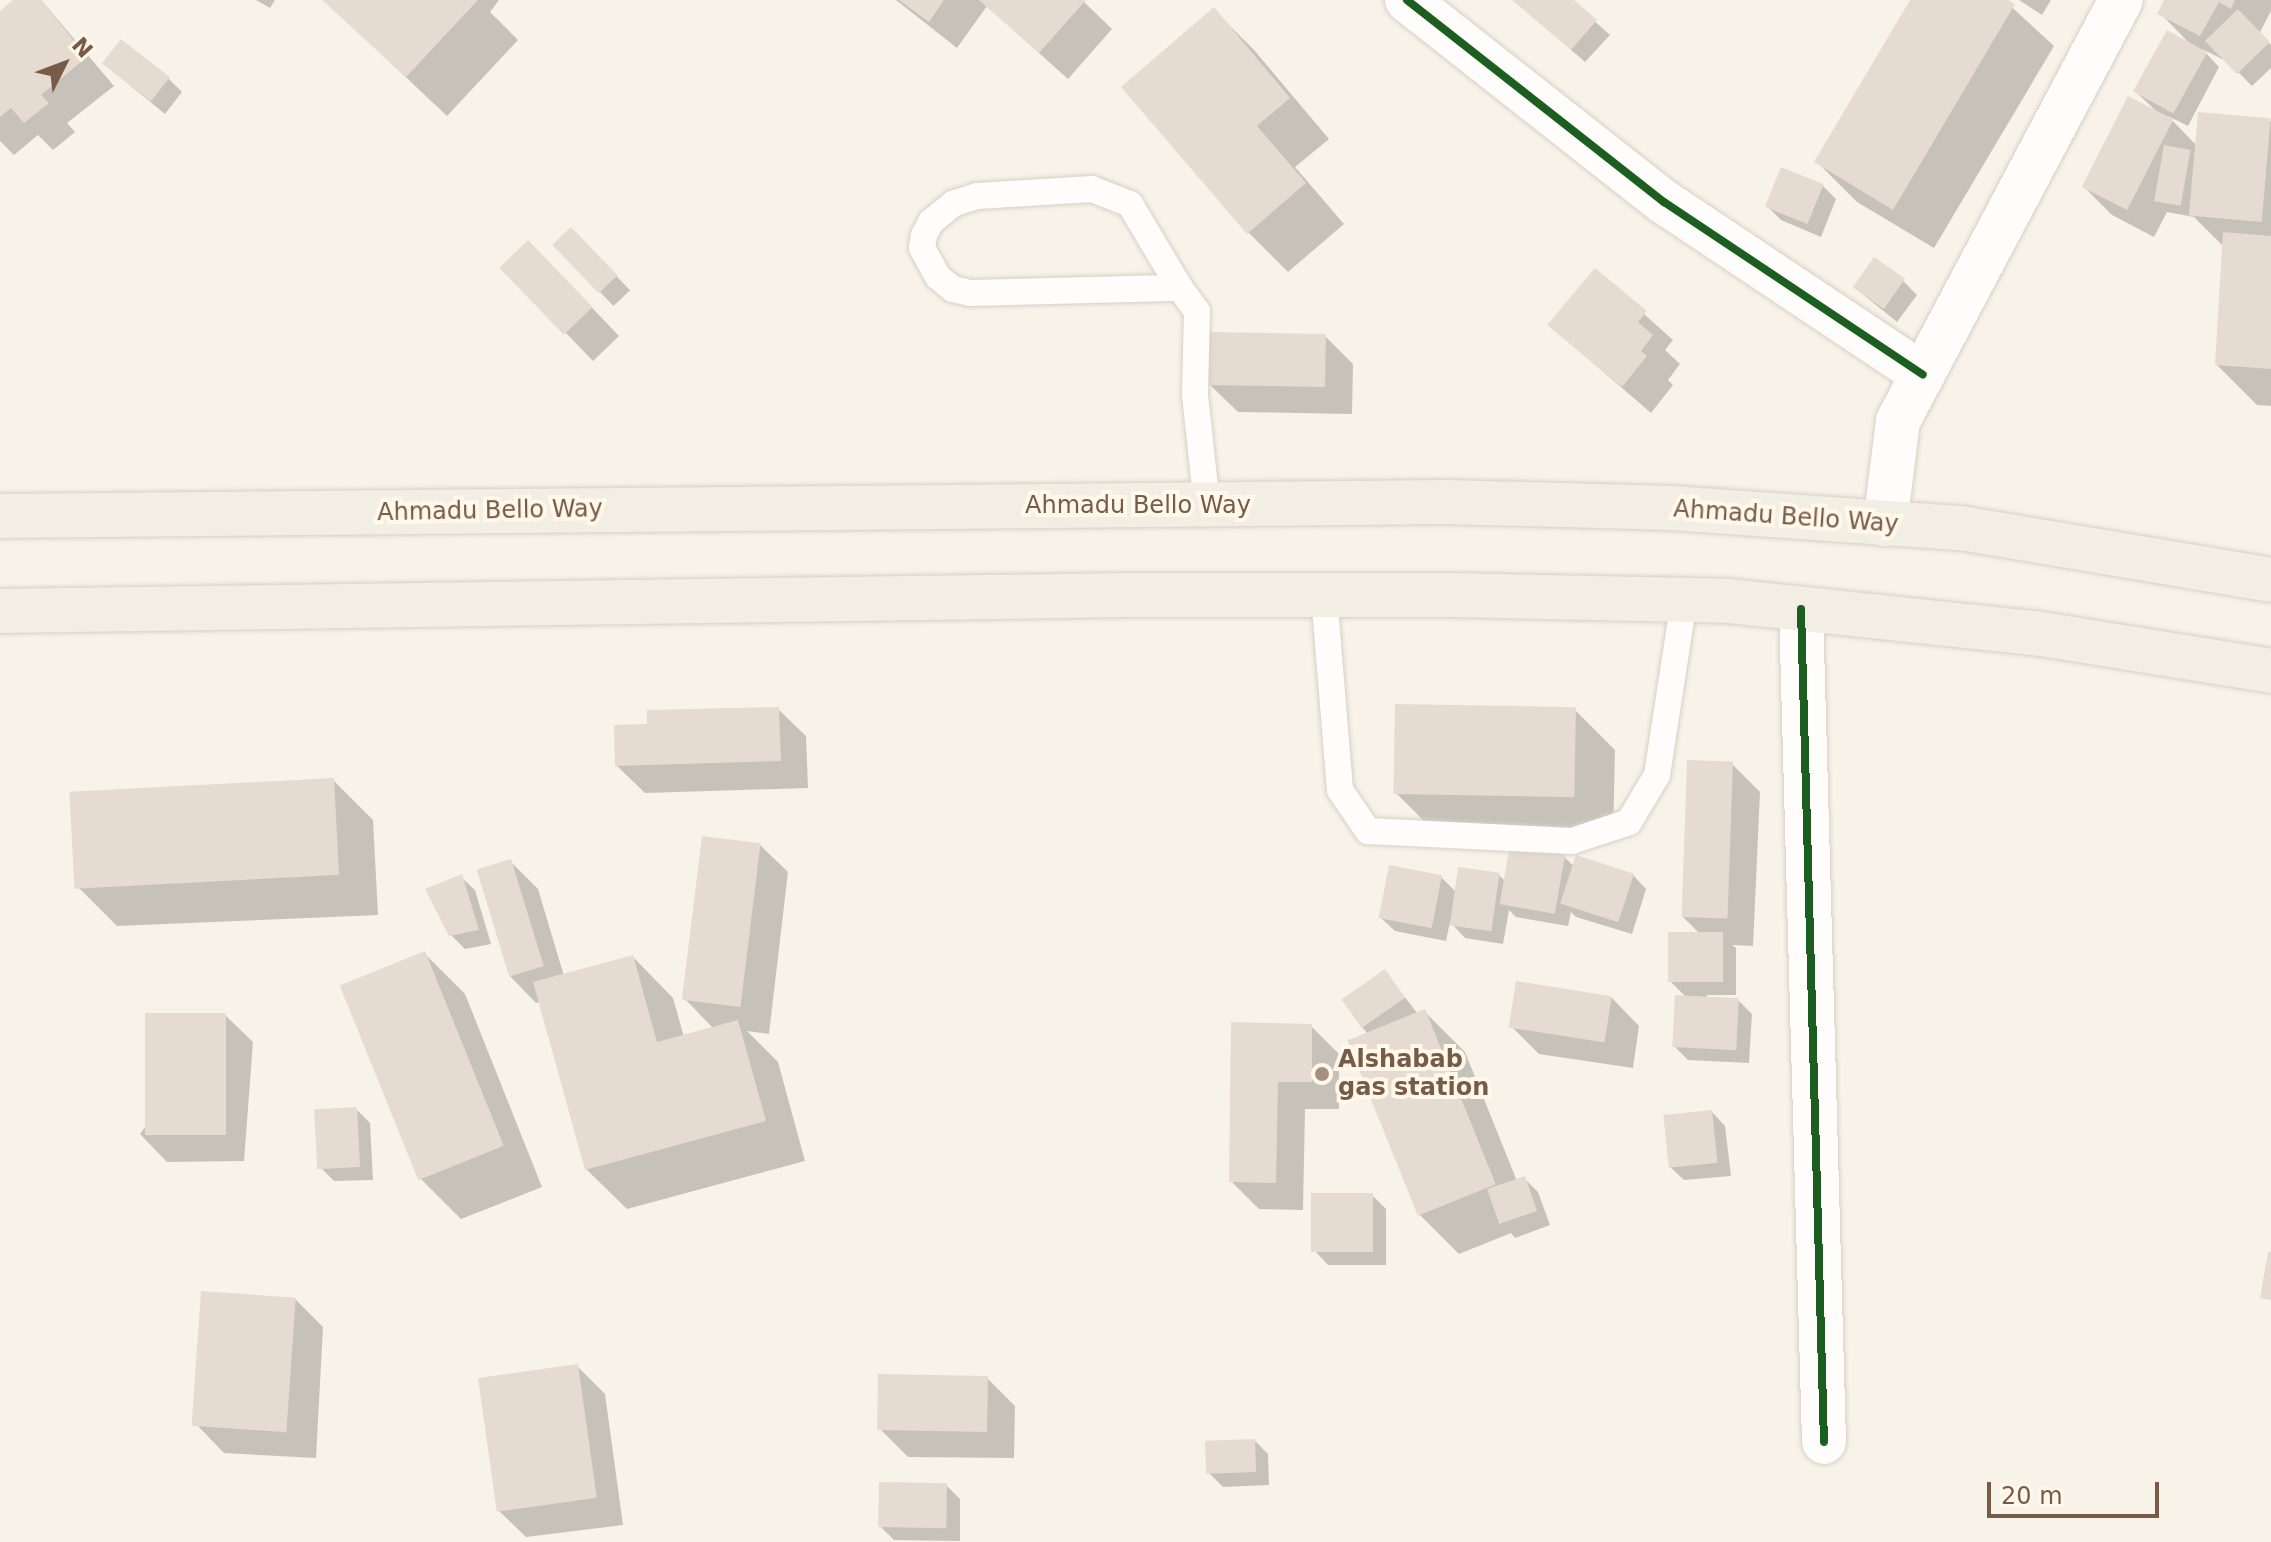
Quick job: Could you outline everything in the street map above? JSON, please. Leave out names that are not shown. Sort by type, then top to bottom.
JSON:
[{"type":"main road","name":"Ahmadu Bello Way","points":[[0,516],[1446,502],[1672,508],[1961,528],[2271,580]]},
{"type":"main road","points":[[0,611],[1324,595],[1684,600],[2035,633],[2271,671]]},
{"type":"street","points":[[1407,0],[1664,202],[1923,375]]},
{"type":"street","points":[[1885,524],[1898,421],[2121,0]]},
{"type":"street","points":[[1801,609],[1824,1442]]},
{"type":"lane","points":[[1180,288],[970,293],[953,289],[938,277],[922,248],[924,235],[931,222],[953,204],[977,196],[1092,189],[1130,204],[1197,311],[1195,395],[1207,506]]},
{"type":"lane","points":[[1324,595],[1340,790],[1368,831],[1572,841],[1629,822],[1657,775],[1684,600]]},
{"type":"building","points":[[13,0],[41,0],[87,57],[41,95],[49,103],[24,123],[11,108],[0,117],[0,11]]},
{"type":"building","points":[[322,0],[478,0],[406,77]]},
{"type":"building","points":[[899,0],[944,0],[929,22]]},
{"type":"building","points":[[979,0],[1086,0],[1039,53]]},
{"type":"building","points":[[1512,0],[1574,0],[1597,20],[1571,50]]},
{"type":"building","points":[[1910,0],[2008,0],[2015,4],[1893,210],[1814,162]]},
{"type":"building","points":[[2164,0],[2235,0],[2231,9],[2219,2],[2200,36],[2157,14]]},
{"type":"building","points":[[1214,7],[1290,98],[1257,126],[1306,183],[1247,234],[1121,87]]},
{"type":"building","points":[[2238,9],[2270,42],[2237,74],[2205,41]]},
{"type":"building","points":[[2167,30],[2207,52],[2173,114],[2133,91]]},
{"type":"building","points":[[121,39],[170,77],[151,102],[102,63]]},
{"type":"building","points":[[2128,96],[2173,119],[2127,210],[2082,187]]},
{"type":"building","points":[[2198,112],[2271,118],[2262,222],[2189,216]]},
{"type":"building","points":[[2164,145],[2191,150],[2181,206],[2154,201]]},
{"type":"building","points":[[1781,167],[1824,184],[1808,224],[1765,207]]},
{"type":"building","points":[[571,227],[618,275],[599,293],[552,245]]},
{"type":"building","points":[[2223,232],[2271,236],[2271,369],[2215,365]]},
{"type":"building","points":[[528,240],[593,307],[564,335],[499,268]]},
{"type":"building","points":[[1874,257],[1905,279],[1884,309],[1853,287]]},
{"type":"building","points":[[1595,268],[1647,311],[1638,322],[1653,335],[1641,351],[1647,356],[1622,387],[1547,325]]},
{"type":"building","points":[[1209,332],[1326,334],[1325,387],[1208,385]]},
{"type":"building","points":[[1395,704],[1576,707],[1574,797],[1393,794]]},
{"type":"building","points":[[779,707],[781,761],[615,766],[614,725],[647,724],[647,710]]},
{"type":"building","points":[[1687,760],[1733,762],[1727,919],[1682,917]]},
{"type":"building","points":[[334,778],[339,875],[74,889],[69,792]]},
{"type":"building","points":[[702,836],[761,843],[740,1007],[682,1000]]},
{"type":"building","points":[[1510,845],[1565,855],[1555,914],[1500,904]]},
{"type":"building","points":[[1576,855],[1634,874],[1618,922],[1560,904]]},
{"type":"building","points":[[511,859],[544,966],[509,977],[477,870]]},
{"type":"building","points":[[1389,865],[1442,875],[1432,928],[1379,918]]},
{"type":"building","points":[[1458,867],[1500,873],[1491,931],[1450,925]]},
{"type":"building","points":[[462,874],[479,930],[449,936],[425,889]]},
{"type":"building","points":[[1668,932],[1723,932],[1723,982],[1668,982]]},
{"type":"building","points":[[425,951],[504,1146],[418,1180],[340,985]]},
{"type":"building","points":[[633,955],[657,1042],[738,1020],[766,1121],[585,1170],[533,982]]},
{"type":"building","points":[[1385,969],[1405,998],[1362,1028],[1342,999]]},
{"type":"building","points":[[1516,981],[1612,996],[1604,1043],[1509,1027]]},
{"type":"building","points":[[1675,995],[1739,998],[1736,1050],[1672,1047]]},
{"type":"building","points":[[1425,1009],[1496,1184],[1418,1216],[1347,1040]]},
{"type":"building","points":[[145,1013],[226,1013],[226,1135],[145,1135]]},
{"type":"building","points":[[1231,1022],[1312,1024],[1312,1082],[1278,1082],[1276,1183],[1229,1182]]},
{"type":"building","points":[[357,1107],[360,1167],[317,1169],[314,1109]]},
{"type":"building","points":[[1712,1110],[1718,1163],[1669,1168],[1663,1115]]},
{"type":"building","points":[[1525,1176],[1537,1211],[1499,1224],[1487,1189]]},
{"type":"building","points":[[1311,1193],[1373,1193],[1373,1252],[1311,1252]]},
{"type":"building","points":[[2268,1252],[2271,1252],[2271,1300],[2260,1298]]},
{"type":"building","points":[[201,1291],[296,1298],[286,1432],[192,1426]]},
{"type":"building","points":[[578,1364],[597,1498],[497,1512],[478,1378]]},
{"type":"building","points":[[878,1374],[988,1376],[987,1432],[877,1430]]},
{"type":"building","points":[[1255,1439],[1256,1472],[1206,1474],[1205,1441]]},
{"type":"building","points":[[879,1482],[947,1483],[946,1528],[878,1527]]},
{"type":"cycle path","points":[[1407,0],[1664,202],[1923,375]]},
{"type":"cycle path","points":[[1801,609],[1824,1442]]},
{"type":"place","name":"Alshabab gas station","points":[[1322,1074]]}]
